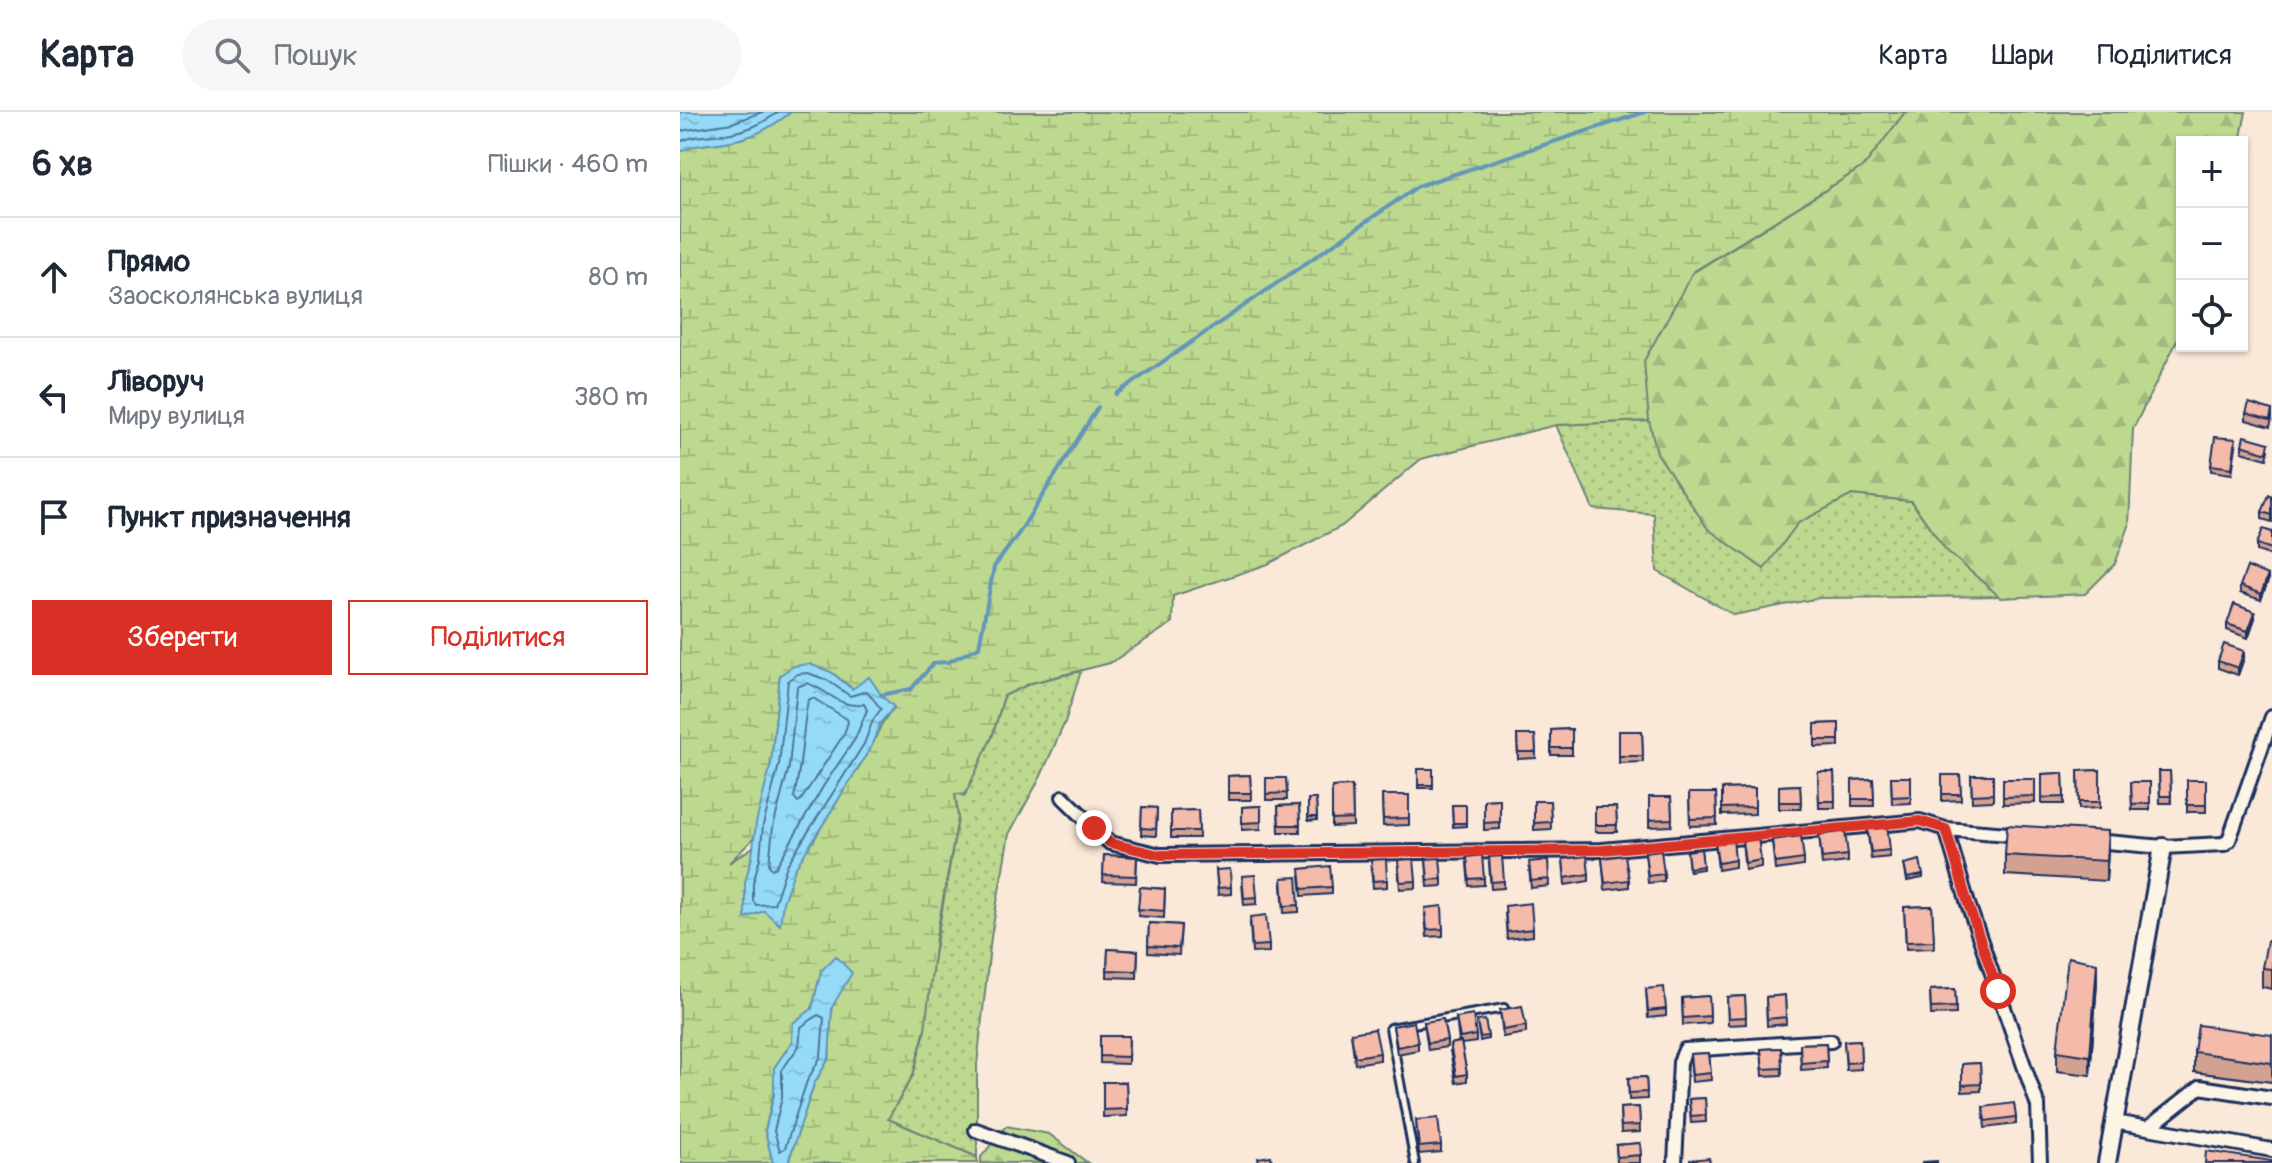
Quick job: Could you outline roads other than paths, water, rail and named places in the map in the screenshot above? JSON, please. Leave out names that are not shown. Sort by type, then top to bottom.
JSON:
[{"type":"street","points":[[2086,841],[2163,847],[2218,846],[2229,840],[2272,717]]},
{"type":"street","points":[[1063,797],[1110,843],[1160,855],[1602,850],[1920,821],[1946,829],[2039,837]]},
{"type":"street","points":[[1946,829],[1968,904],[2038,1106],[2040,1163]]},
{"type":"street","points":[[2107,1163],[2163,847]]},
{"type":"street","points":[[1675,1163],[1680,1062],[1685,1050],[1831,1041]]},
{"type":"street","points":[[2148,1128],[2200,1087],[2272,1098]]},
{"type":"street","points":[[2114,1122],[2272,1150]]},
{"type":"street","points":[[976,1130],[1068,1163]]},
{"type":"lane","points":[[1415,1163],[1390,1028],[1504,1008]]},
{"type":"water","points":[[680,112],[791,112],[751,136],[680,152]]},
{"type":"water","points":[[809,664],[831,672],[852,689],[869,677],[894,707],[880,723],[871,747],[795,869],[783,902],[780,925],[764,911],[745,918],[745,882],[771,764],[780,675],[794,666]]},
{"type":"water","points":[[836,956],[852,973],[832,1007],[829,1058],[814,1084],[788,1163],[773,1163],[765,1131],[774,1095],[774,1068],[792,1042],[793,1023],[812,1009],[821,971]]},
{"type":"waterway","points":[[1116,394],[1418,186],[1645,112]]},
{"type":"waterway","points":[[881,695],[911,689],[934,663],[948,662],[979,647],[994,567],[1019,533],[1098,407]]}]
